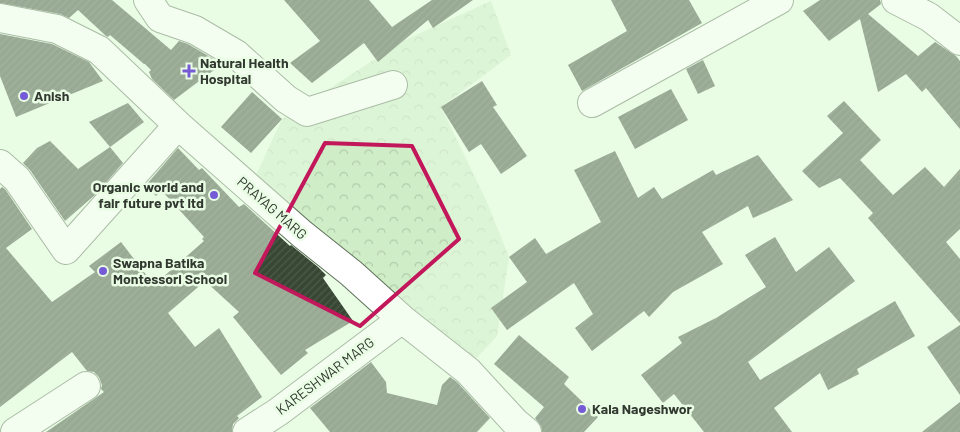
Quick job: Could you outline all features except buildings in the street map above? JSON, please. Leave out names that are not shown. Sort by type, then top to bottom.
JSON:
[{"type":"street","points":[[148,0],[160,18],[195,30],[236,54],[286,99],[307,112],[393,85]]},
{"type":"street","points":[[592,103],[779,0]]},
{"type":"street","points":[[896,0],[929,17],[960,41]]},
{"type":"street","name":"PRAYAG MARG","points":[[0,18],[57,29],[99,50],[178,125],[302,234],[351,273],[402,319],[468,371],[515,422],[527,432]]},
{"type":"street","points":[[0,164],[18,179],[66,250],[178,125]]},
{"type":"street","name":"KARESHWAR MARG","points":[[247,432],[278,412],[402,319]]},
{"type":"street","points":[[15,432],[86,386]]},
{"type":"highlighted area","points":[[325,143],[412,146],[459,239],[360,326],[255,273]]},
{"type":"green space","points":[[491,1],[511,55],[441,107],[486,200],[509,257],[497,336],[471,364],[250,188],[282,119],[403,41]]},
{"type":"place","name":"Natural Health Hospital","points":[[189,71]]},
{"type":"place","name":"Anish","points":[[24,96]]},
{"type":"place","name":"Organic world and fair future pvt ltd","points":[[214,195]]},
{"type":"place","name":"Swapna Batika Montessori School","points":[[103,271]]},
{"type":"place","name":"Kala Nageshwor","points":[[582,409]]}]
